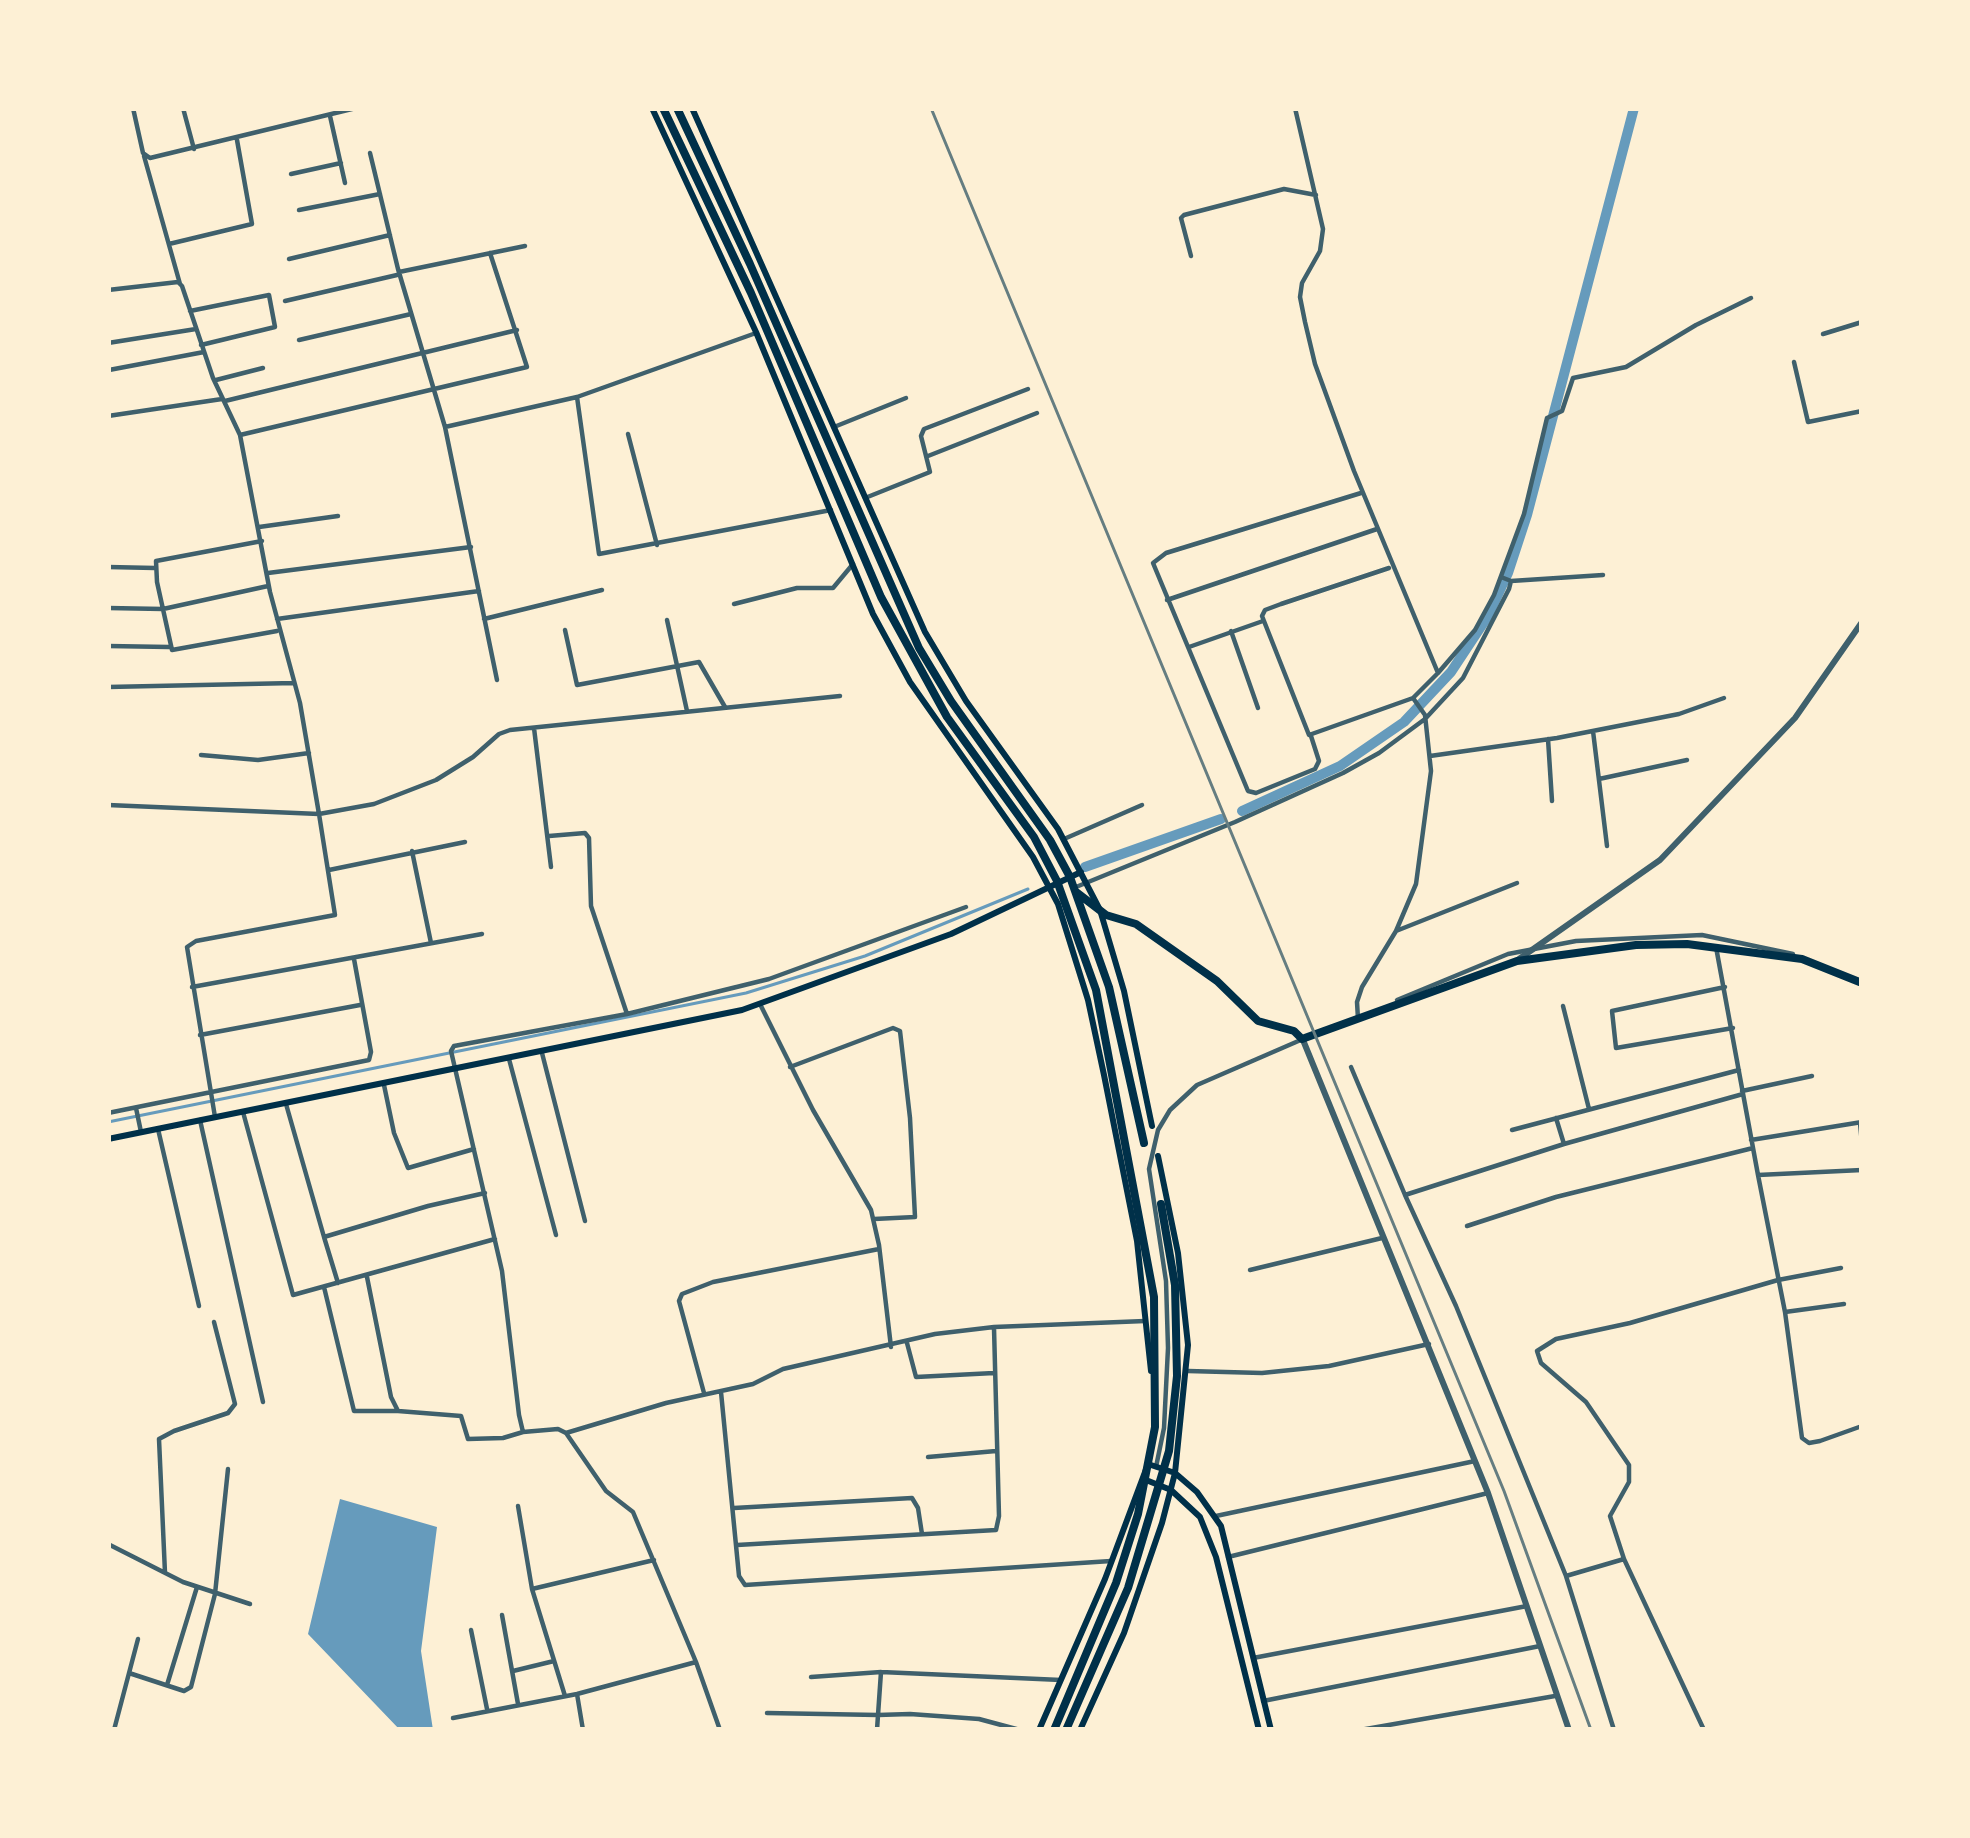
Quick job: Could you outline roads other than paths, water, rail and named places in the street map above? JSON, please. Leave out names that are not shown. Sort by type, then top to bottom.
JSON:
[{"type":"main road","points":[[652,108],[756,333],[873,614],[910,682],[1053,883],[1092,1018],[1137,1241],[1156,1398]]},
{"type":"main road","points":[[663,108],[751,293],[881,597],[947,718],[1034,837],[1096,990],[1154,1297],[1159,1486],[1128,1588],[1066,1730]]},
{"type":"main road","points":[[676,108],[919,648],[1050,840],[1070,877],[1109,987],[1144,1143]]},
{"type":"main road","points":[[692,108],[925,632],[966,701],[1064,839],[1100,910],[1124,991],[1151,1126]]},
{"type":"main road","points":[[108,1138],[542,1053],[760,1004],[906,939],[951,934],[1082,872]]},
{"type":"main road","points":[[1074,890],[1100,910],[1136,924],[1217,981],[1258,1021],[1287,1028],[1302,1039],[1516,961],[1636,945],[1716,947],[1802,959],[1862,983]]},
{"type":"main road","points":[[1080,1730],[1124,1633],[1171,1490],[1188,1371],[1178,1253],[1158,1156]]},
{"type":"main road","points":[[1054,1730],[1116,1582],[1145,1480],[1169,1451],[1178,1376],[1175,1285],[1161,1204]]},
{"type":"main road","points":[[1156,1467],[1174,1473],[1216,1516],[1271,1730]]},
{"type":"main road","points":[[1039,1730],[1156,1467]]},
{"type":"main road","points":[[1145,1480],[1171,1490],[1200,1517],[1212,1546],[1259,1730]]},
{"type":"main road","points":[[1212,1546],[1225,1541]]},
{"type":"street","points":[[133,108],[180,284],[214,381],[240,435],[309,753],[335,915],[190,943],[186,956],[215,1118]]},
{"type":"street","points":[[183,108],[194,149]]},
{"type":"street","points":[[143,153],[150,158],[194,149],[356,108]]},
{"type":"street","points":[[1295,108],[1322,240],[1300,297],[1316,364],[1392,567],[1438,673]]},
{"type":"street","points":[[330,116],[345,183]]},
{"type":"street","points":[[169,244],[252,224],[236,140]]},
{"type":"street","points":[[370,153],[399,273],[445,427],[496,680]]},
{"type":"street","points":[[291,174],[340,163]]},
{"type":"street","points":[[1191,256],[1181,218],[1184,214],[1284,189],[1316,195]]},
{"type":"street","points":[[299,210],[380,194]]},
{"type":"street","points":[[289,259],[390,235]]},
{"type":"street","points":[[285,301],[525,246]]},
{"type":"street","points":[[240,435],[528,366],[490,253]]},
{"type":"street","points":[[108,290],[180,284]]},
{"type":"street","points":[[110,370],[275,327],[269,295],[190,311]]},
{"type":"street","points":[[1074,890],[1343,773],[1425,717],[1463,678],[1491,630],[1546,418],[1562,411],[1575,376],[1626,367],[1751,298]]},
{"type":"street","points":[[299,340],[411,314]]},
{"type":"street","points":[[1823,334],[1862,322]]},
{"type":"street","points":[[108,343],[196,329]]},
{"type":"street","points":[[108,416],[223,400],[517,329]]},
{"type":"street","points":[[445,427],[578,397],[756,333]]},
{"type":"street","points":[[1794,362],[1808,422],[1862,411]]},
{"type":"street","points":[[214,381],[263,368]]},
{"type":"street","points":[[865,498],[932,470],[921,436],[924,429],[1028,388]]},
{"type":"street","points":[[578,397],[596,552],[610,554],[831,510]]},
{"type":"street","points":[[834,428],[906,398]]},
{"type":"street","points":[[928,456],[1037,413]]},
{"type":"street","points":[[628,434],[657,545]]},
{"type":"street","points":[[1363,493],[1159,556],[1154,568],[1251,794],[1316,769],[1319,761],[1263,621],[1264,610],[1392,567]]},
{"type":"street","points":[[259,527],[338,516]]},
{"type":"street","points":[[1167,600],[1377,529]]},
{"type":"street","points":[[170,647],[156,561],[262,542]]},
{"type":"street","points":[[267,574],[471,548]]},
{"type":"street","points":[[734,604],[797,588],[833,588],[853,564]]},
{"type":"street","points":[[108,567],[155,568]]},
{"type":"street","points":[[1506,579],[1603,575]]},
{"type":"street","points":[[1311,736],[1414,700],[1474,630],[1506,579]]},
{"type":"street","points":[[108,608],[163,608],[269,585]]},
{"type":"street","points":[[484,619],[602,590]]},
{"type":"street","points":[[277,619],[479,591]]},
{"type":"street","points":[[667,620],[687,711]]},
{"type":"street","points":[[1187,648],[1263,621]]},
{"type":"street","points":[[1516,961],[1660,860],[1795,718],[1862,622]]},
{"type":"street","points":[[108,646],[181,650],[280,630]]},
{"type":"street","points":[[565,631],[577,686],[703,663],[724,706]]},
{"type":"street","points":[[1231,631],[1258,708]]},
{"type":"street","points":[[108,687],[294,683]]},
{"type":"street","points":[[108,805],[319,814],[404,793],[454,768],[500,734],[840,696]]},
{"type":"street","points":[[1430,756],[1548,740],[1679,714],[1724,698]]},
{"type":"street","points":[[1358,1019],[1362,987],[1396,931],[1416,884],[1430,756],[1425,717],[1414,700]]},
{"type":"street","points":[[534,728],[551,867]]},
{"type":"street","points":[[1593,730],[1607,846]]},
{"type":"street","points":[[1548,740],[1552,801]]},
{"type":"street","points":[[201,754],[258,760],[309,753]]},
{"type":"street","points":[[1599,779],[1687,760]]},
{"type":"street","points":[[1064,839],[1142,806]]},
{"type":"street","points":[[549,836],[585,833],[589,838],[591,906],[627,1014]]},
{"type":"street","points":[[329,870],[465,842]]},
{"type":"street","points":[[412,851],[430,943]]},
{"type":"street","points":[[1396,931],[1517,883]]},
{"type":"street","points":[[523,1432],[495,1239],[451,1054],[454,1046],[627,1014],[769,979],[906,939],[966,907]]},
{"type":"street","points":[[192,988],[482,934]]},
{"type":"street","points":[[1156,1467],[1168,1348],[1166,1281],[1149,1168],[1158,1130],[1183,1096],[1214,1077],[1333,1025],[1521,950],[1671,934],[1735,939],[1802,959]]},
{"type":"street","points":[[1716,947],[1785,1312],[1802,1438],[1809,1443],[1820,1441],[1862,1426]]},
{"type":"street","points":[[108,1113],[137,1114],[369,1060],[354,959]]},
{"type":"street","points":[[1725,987],[1612,1011],[1616,1048],[1733,1028]]},
{"type":"street","points":[[200,1035],[362,1004]]},
{"type":"street","points":[[760,1004],[874,1220],[891,1347]]},
{"type":"street","points":[[1563,1006],[1589,1109]]},
{"type":"street","points":[[790,1067],[893,1028],[900,1031],[915,1216],[874,1220]]},
{"type":"street","points":[[1302,1039],[1488,1493],[1570,1730]]},
{"type":"street","points":[[542,1053],[585,1221]]},
{"type":"street","points":[[508,1059],[556,1234]]},
{"type":"street","points":[[1352,1067],[1456,1306],[1565,1576],[1614,1730]]},
{"type":"street","points":[[1513,1130],[1739,1070]]},
{"type":"street","points":[[1405,1195],[1564,1144],[1812,1076]]},
{"type":"street","points":[[384,1084],[394,1133],[408,1168],[474,1149]]},
{"type":"street","points":[[286,1103],[338,1283]]},
{"type":"street","points":[[243,1112],[291,1293],[495,1239]]},
{"type":"street","points":[[137,1114],[141,1132]]},
{"type":"street","points":[[1556,1118],[1564,1144]]},
{"type":"street","points":[[200,1120],[263,1402]]},
{"type":"street","points":[[1467,1226],[1752,1144],[1861,1122],[1862,1144]]},
{"type":"street","points":[[158,1129],[199,1306]]},
{"type":"street","points":[[1758,1175],[1862,1170]]},
{"type":"street","points":[[324,1237],[485,1193]]},
{"type":"street","points":[[1250,1270],[1382,1238]]},
{"type":"street","points":[[704,1394],[679,1301],[682,1294],[713,1282],[880,1249]]},
{"type":"street","points":[[1704,1730],[1624,1559],[1610,1516],[1629,1482],[1629,1465],[1586,1402],[1541,1363],[1537,1351],[1556,1339],[1841,1268]]},
{"type":"street","points":[[367,1275],[391,1397],[398,1411]]},
{"type":"street","points":[[324,1287],[354,1411],[460,1416],[468,1439],[558,1429],[566,1433],[606,1491],[633,1512],[697,1662],[720,1730]]},
{"type":"street","points":[[1785,1312],[1844,1304]]},
{"type":"street","points":[[566,1433],[753,1384],[819,1359],[934,1334],[1147,1321]]},
{"type":"street","points":[[165,1574],[159,1439],[228,1413],[236,1404],[214,1322]]},
{"type":"street","points":[[737,1545],[996,1530],[994,1327]]},
{"type":"street","points":[[907,1342],[916,1377],[994,1373]]},
{"type":"street","points":[[1188,1371],[1262,1373],[1329,1366],[1429,1344]]},
{"type":"street","points":[[721,1389],[739,1576],[747,1585],[1111,1561]]},
{"type":"street","points":[[928,1457],[996,1451]]},
{"type":"street","points":[[1216,1516],[1474,1461]]},
{"type":"street","points":[[130,1672],[190,1690],[215,1594],[227,1469]]},
{"type":"street","points":[[1228,1557],[1488,1493]]},
{"type":"street","points":[[734,1508],[912,1498],[922,1534]]},
{"type":"street","points":[[518,1506],[532,1589],[565,1696]]},
{"type":"street","points":[[108,1544],[165,1574],[250,1604]]},
{"type":"street","points":[[1565,1576],[1624,1559]]},
{"type":"street","points":[[532,1589],[654,1560]]},
{"type":"street","points":[[167,1685],[197,1587]]},
{"type":"street","points":[[1253,1658],[1528,1606]]},
{"type":"street","points":[[502,1615],[518,1704]]},
{"type":"street","points":[[471,1630],[487,1709]]},
{"type":"street","points":[[114,1730],[139,1639]]},
{"type":"street","points":[[1263,1701],[1540,1646]]},
{"type":"street","points":[[512,1671],[554,1661]]},
{"type":"street","points":[[453,1718],[577,1694],[697,1662]]},
{"type":"street","points":[[812,1677],[881,1672],[1060,1680]]},
{"type":"street","points":[[877,1730],[881,1672]]},
{"type":"street","points":[[577,1694],[583,1730]]},
{"type":"street","points":[[1360,1730],[1559,1695]]},
{"type":"street","points":[[767,1713],[979,1719],[1019,1730]]},
{"type":"water","points":[[340,1499],[437,1527],[421,1651],[433,1730],[400,1730],[308,1634]]},
{"type":"waterway","points":[[1242,811],[1340,766],[1404,722],[1451,672],[1488,616],[1527,515],[1634,108]]},
{"type":"waterway","points":[[1085,867],[1221,819]]},
{"type":"waterway","points":[[108,1122],[746,993],[865,956],[1028,889]]},
{"type":"railway","points":[[931,108],[1504,1491],[1591,1730]]}]
